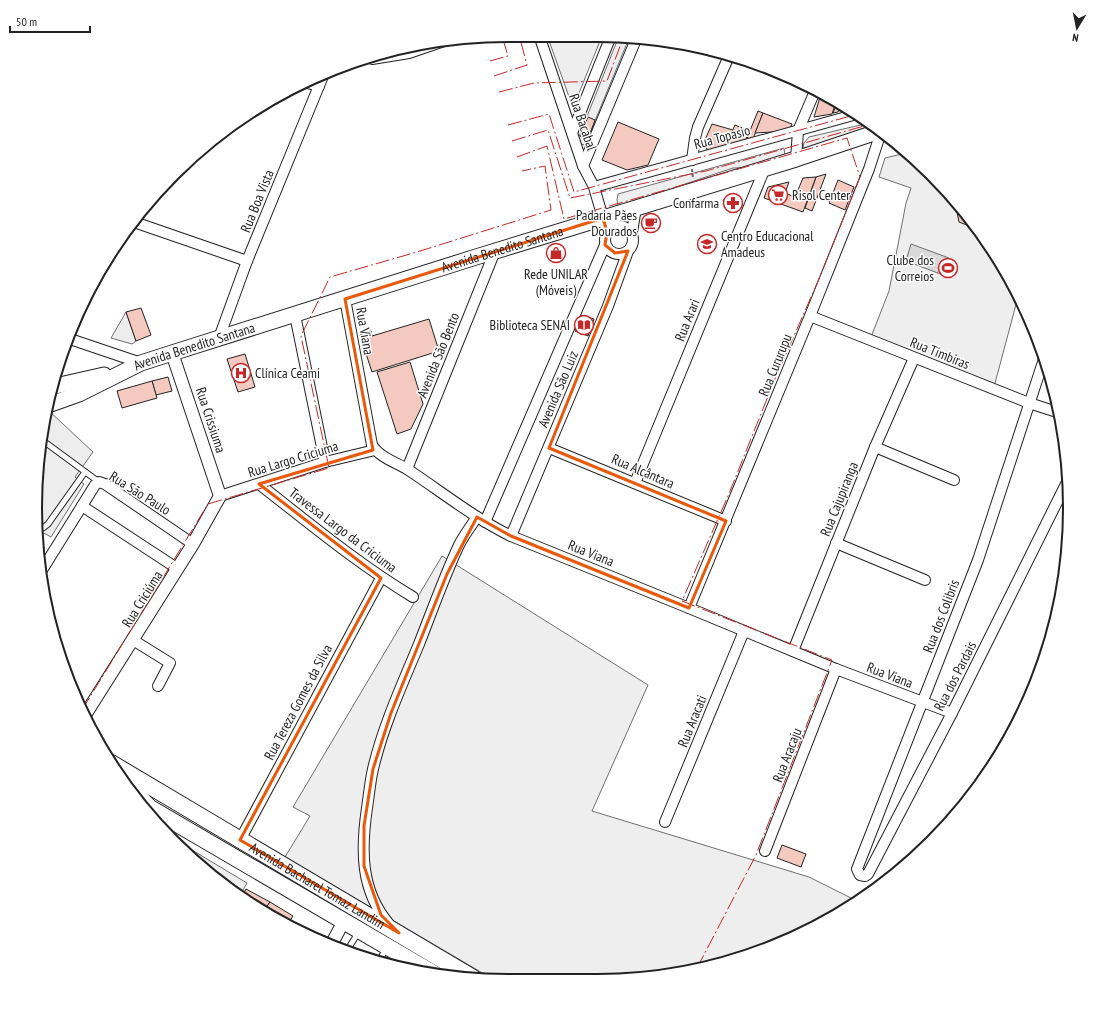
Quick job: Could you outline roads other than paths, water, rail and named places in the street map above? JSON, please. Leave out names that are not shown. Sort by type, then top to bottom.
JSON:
[{"type":"highway","name":"Avenida Bacharel Tomaz Landim","points":[[123,770],[462,971]]},
{"type":"highway","name":"Avenida Bacharel Tomaz Landim","points":[[153,810],[420,966]]},
{"type":"main road","name":"Avenida Benedito Santana","points":[[54,403],[78,394],[141,364],[172,353],[495,251],[605,225],[636,208],[875,134]]},
{"type":"main road","name":"Avenida Benedito Santana","points":[[59,385],[127,370]]},
{"type":"main road","name":"Avenida Bacharel Tomaz Landim","points":[[117,761],[157,784],[161,793]]},
{"type":"street","name":"Rua Bacabal","points":[[541,42],[572,133],[584,166],[594,187],[605,225]]},
{"type":"street","points":[[572,133],[608,42]]},
{"type":"street","points":[[584,166],[633,44]]},
{"type":"street","points":[[692,160],[698,127],[727,61]]},
{"type":"street","name":"Rua Boa Vista","points":[[219,338],[247,261],[321,81]]},
{"type":"street","points":[[314,85],[319,86]]},
{"type":"street","points":[[796,159],[798,131],[813,95]]},
{"type":"street","name":"Rua Topasio","points":[[594,187],[849,117]]},
{"type":"street","name":"Rua Cururupu","points":[[689,608],[869,170],[879,136]]},
{"type":"street","name":"Rua Arari","points":[[636,483],[765,168]]},
{"type":"street","points":[[632,232],[622,226],[611,228],[605,225],[605,245],[609,250],[615,253],[622,254],[628,251],[633,244],[632,232],[636,208]]},
{"type":"street","points":[[138,224],[247,261]]},
{"type":"street","name":"Avenida São Luiz","points":[[399,933],[381,915],[368,883],[364,866],[362,844],[373,769],[391,712],[444,580],[460,544],[481,520],[605,245]]},
{"type":"street","name":"Avenida São Bento","points":[[407,469],[495,251]]},
{"type":"street","name":"Avenida São Luiz","points":[[511,536],[608,306],[628,251]]},
{"type":"street","name":"Rua Viana","points":[[345,299],[372,445],[375,450],[407,469],[481,520],[511,536],[836,669],[952,713]]},
{"type":"street","points":[[295,315],[325,462]]},
{"type":"street","name":"Rua Timbiras","points":[[810,316],[1029,403],[1053,411]]},
{"type":"street","points":[[73,340],[141,364]]},
{"type":"street","name":"Rua Crissiuma","points":[[172,353],[220,496]]},
{"type":"street","name":"Rua Cajupiranga","points":[[792,651],[875,447],[914,358]]},
{"type":"street","name":"Rua dos Colibris","points":[[862,876],[857,872],[857,869],[978,560],[1041,368]]},
{"type":"street","points":[[875,447],[954,480]]},
{"type":"street","name":"Rua Alcântara","points":[[549,448],[726,521]]},
{"type":"street","name":"Rua Largo Criciuma","points":[[220,496],[325,462],[375,450]]},
{"type":"street","name":"Rua São Paulo","points":[[46,564],[95,485],[99,482],[105,484],[193,544]]},
{"type":"street","name":"Travessa Largo da Criciuma","points":[[259,484],[347,554],[381,578],[413,597]]},
{"type":"street","name":"Rua dos Pardais","points":[[862,876],[868,874],[952,713],[1062,491]]},
{"type":"street","name":"Rua Criciúma","points":[[88,710],[193,544],[220,496]]},
{"type":"street","points":[[82,506],[178,568]]},
{"type":"street","points":[[836,543],[925,580]]},
{"type":"street","name":"Rua Tereza Gomes da Silva","points":[[240,840],[381,578]]},
{"type":"street","name":"Rua Aracati","points":[[665,822],[744,631]]},
{"type":"street","points":[[133,640],[170,663],[158,686]]},
{"type":"street","name":"Rua Aracaju","points":[[765,851],[836,669]]},
{"type":"street","points":[[334,940],[344,921]]},
{"type":"lane","points":[[47,443],[99,482]]},
{"type":"lane","points":[[43,528],[48,524],[85,472]]},
{"type":"lane","points":[[350,946],[360,930]]},
{"type":"lane","points":[[382,956],[388,946]]},
{"type":"place","name":"Risol Center","points":[[778,195]]},
{"type":"place","name":"Confarma","points":[[733,203]]},
{"type":"place","name":"Padaria Pães Dourados","points":[[651,223]]},
{"type":"place","name":"Centro Educacional Amadeus","points":[[707,244]]},
{"type":"place","name":"Rede UNILAR (Móveis)","points":[[556,253]]},
{"type":"place","name":"Clube dos Correios","points":[[948,268]]},
{"type":"place","name":"Biblioteca SENAI","points":[[584,325]]},
{"type":"place","name":"Clínica Ceami","points":[[241,373]]}]
